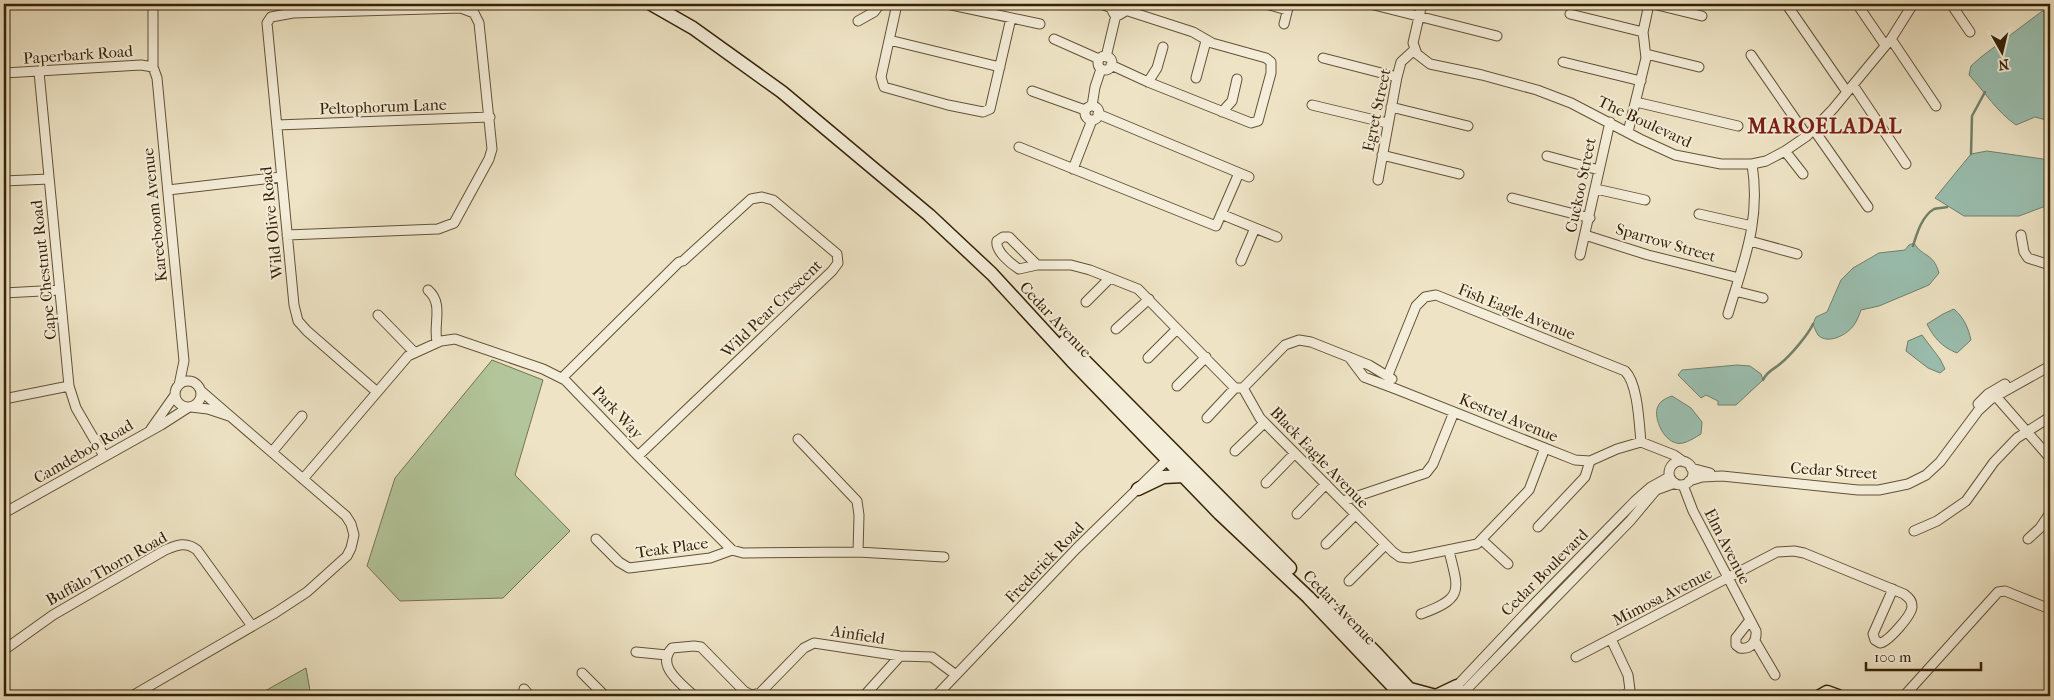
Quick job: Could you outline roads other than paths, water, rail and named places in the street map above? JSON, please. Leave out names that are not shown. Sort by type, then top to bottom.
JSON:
[{"type":"main road","name":"Cedar Avenue","points":[[652,4],[693,28],[782,92],[929,214],[992,274],[1072,361],[1376,653],[1409,694]]},
{"type":"main road","name":"Cedar Avenue","points":[[666,4],[800,100],[927,206],[1025,300],[1172,455],[1184,476],[1220,514],[1409,694]]},
{"type":"main road","points":[[1138,489],[1163,477],[1184,476]]},
{"type":"main road","points":[[1409,694],[1436,696],[1459,691]]},
{"type":"main road","points":[[1820,696],[1827,692],[1839,696]]},
{"type":"street","points":[[858,21],[874,12],[880,4]]},
{"type":"street","points":[[897,4],[881,77],[884,87],[948,105],[982,112],[990,109],[1011,18]]},
{"type":"street","points":[[947,4],[972,6],[1011,18],[1040,24]]},
{"type":"street","points":[[1101,4],[1114,9],[1121,15],[1124,7],[1193,32],[1206,41],[1266,58],[1271,62],[1272,67],[1258,121],[1251,123],[1148,82],[1106,68]]},
{"type":"street","points":[[1266,4],[1288,7],[1284,24]]},
{"type":"street","points":[[1370,4],[1497,36]]},
{"type":"street","points":[[1414,50],[1414,34],[1422,4]]},
{"type":"street","points":[[1628,132],[1646,54],[1643,32],[1649,4]]},
{"type":"street","points":[[1653,4],[1702,16]]},
{"type":"street","points":[[1857,4],[1936,106]]},
{"type":"street","name":"The Boulevard","points":[[1414,50],[1420,58],[1434,66],[1482,75],[1531,88],[1571,103],[1659,148],[1689,158],[1721,164],[1752,164],[1766,161],[1785,151],[1810,133],[1850,89],[1888,42],[1913,4]]},
{"type":"street","points":[[1951,4],[1970,32]]},
{"type":"street","points":[[288,235],[438,229],[452,225],[458,218],[491,153],[490,117],[478,19],[474,13],[461,8],[292,8]]},
{"type":"street","name":"Wild Olive Road","points":[[292,8],[271,17],[267,27],[294,305],[298,321],[307,332],[377,392]]},
{"type":"street","points":[[1789,8],[1906,164]]},
{"type":"street","points":[[1102,58],[1114,9]]},
{"type":"street","name":"Kareeboom Avenue","points":[[153,11],[153,67],[157,78],[184,361],[180,385]]},
{"type":"street","points":[[1570,14],[1643,32]]},
{"type":"street","points":[[1054,39],[1102,58],[1110,58],[1086,117],[1095,117],[1249,177]]},
{"type":"street","points":[[889,40],[1000,67]]},
{"type":"street","points":[[1196,78],[1206,41]]},
{"type":"street","points":[[1148,82],[1157,68],[1163,47]]},
{"type":"street","name":"Egret Street","points":[[1378,180],[1397,77],[1404,59],[1414,50]]},
{"type":"street","points":[[1646,54],[1699,67]]},
{"type":"street","points":[[1751,55],[1868,207]]},
{"type":"street","points":[[1323,58],[1397,77]]},
{"type":"street","points":[[1563,62],[1641,81]]},
{"type":"street","name":"Paperbark Road","points":[[4,73],[141,65],[153,67]]},
{"type":"street","name":"Cape Chestnut Road","points":[[39,72],[69,386],[76,408],[104,456]]},
{"type":"street","points":[[1222,112],[1232,101],[1237,79]]},
{"type":"street","points":[[1032,91],[1089,108]]},
{"type":"street","points":[[1636,102],[1738,126]]},
{"type":"street","points":[[1312,105],[1387,123]]},
{"type":"street","points":[[1391,107],[1468,126]]},
{"type":"street","name":"Peltophorum Lane","points":[[277,125],[490,117]]},
{"type":"street","points":[[1073,168],[1095,117]]},
{"type":"street","name":"Cuckoo Street","points":[[1580,254],[1590,218],[1598,170],[1610,122]]},
{"type":"street","points":[[1019,147],[1216,226],[1239,173]]},
{"type":"street","points":[[1785,151],[1803,174]]},
{"type":"street","points":[[1382,155],[1460,174]]},
{"type":"street","points":[[1547,156],[1598,170]]},
{"type":"street","points":[[1728,314],[1750,241],[1756,196],[1752,164]]},
{"type":"street","points":[[168,190],[281,177]]},
{"type":"street","points":[[4,181],[49,179]]},
{"type":"street","points":[[1596,189],[1645,200]]},
{"type":"street","name":"Wild Pear Crescent","points":[[562,378],[637,308],[658,285],[682,265],[683,261],[745,203],[755,197],[773,200],[834,251],[838,260],[832,271],[638,456]]},
{"type":"street","points":[[1512,198],[1590,218]]},
{"type":"street","points":[[1222,214],[1278,237]]},
{"type":"street","points":[[1699,214],[1752,226]]},
{"type":"street","points":[[1241,261],[1254,228]]},
{"type":"street","name":"Sparrow Street","points":[[1585,235],[1739,278]]},
{"type":"street","points":[[2021,235],[2024,252],[2028,258],[2050,265]]},
{"type":"street","name":"Black Eagle Avenue","points":[[1037,265],[1009,237],[1004,236],[997,241],[998,248],[1018,268],[1037,265],[1071,265],[1138,289],[1206,358],[1239,388],[1264,422],[1396,555],[1405,558],[1471,547],[1482,540],[1529,490],[1545,448]]},
{"type":"street","points":[[1750,241],[1797,254]]},
{"type":"street","points":[[1086,302],[1110,278]]},
{"type":"street","points":[[4,293],[60,290]]},
{"type":"street","points":[[428,290],[433,294],[438,304],[435,329],[437,342]]},
{"type":"street","points":[[1735,291],[1763,298]]},
{"type":"street","name":"Fish Eagle Avenue","points":[[1388,375],[1416,306],[1425,297],[1436,295],[1625,371],[1630,377],[1634,392],[1641,442]]},
{"type":"street","points":[[1116,329],[1149,299]]},
{"type":"street","points":[[378,315],[414,352]]},
{"type":"street","points":[[1148,358],[1177,329]]},
{"type":"street","name":"Park Way","points":[[303,479],[404,360],[414,352],[451,338],[543,368],[562,378],[575,388],[638,456],[732,550]]},
{"type":"street","points":[[1207,418],[1282,348],[1292,341],[1308,341],[1388,375],[1396,389]]},
{"type":"street","name":"Kestrel Avenue","points":[[1349,357],[1364,378],[1575,460],[1590,461]]},
{"type":"street","points":[[1177,386],[1206,358]]},
{"type":"street","name":"Kareeboom Avenue","points":[[184,361],[192,382]]},
{"type":"street","name":"Cedar Street","points":[[1679,481],[1722,476],[1862,487],[1907,478],[1932,463],[1963,428],[1981,400],[2050,361]]},
{"type":"street","name":"Cedar Street","points":[[1994,393],[2050,366]]},
{"type":"street","points":[[132,696],[294,601],[342,561],[352,548],[354,535],[352,524],[346,516],[229,416],[201,391],[198,386],[192,382],[185,382],[180,385],[176,395],[182,405],[208,409],[229,416]]},
{"type":"street","points":[[4,399],[69,386]]},
{"type":"street","points":[[190,407],[198,403],[201,391]]},
{"type":"street","points":[[1994,393],[2050,458]]},
{"type":"street","name":"Camdeboo Road","points":[[151,429],[176,395]]},
{"type":"street","name":"Camdeboo Road","points":[[4,513],[190,407]]},
{"type":"street","points":[[1343,501],[1426,473],[1433,464],[1454,412]]},
{"type":"street","points":[[272,452],[302,416]]},
{"type":"street","points":[[1914,531],[1937,521],[1966,501],[1994,462],[2017,438],[2050,417]]},
{"type":"street","points":[[1235,451],[1264,422]]},
{"type":"street","points":[[798,440],[857,500],[859,515],[858,552]]},
{"type":"street","points":[[1538,527],[1585,477],[1590,461],[1618,449],[1641,442],[1666,453],[1688,465],[1692,472],[1679,481],[1669,472],[1672,465],[1666,453]]},
{"type":"street","points":[[1266,483],[1295,453]]},
{"type":"street","name":"Frederick Road","points":[[936,696],[1076,549],[1172,455]]},
{"type":"street","name":"Cedar Street","points":[[1672,465],[1680,461],[1706,473],[1771,476],[1811,483]]},
{"type":"street","name":"Cedar Boulevard","points":[[1459,691],[1595,542],[1645,492],[1679,481]]},
{"type":"street","name":"Cedar Boulevard","points":[[1446,696],[1459,691],[1603,550],[1636,515],[1656,490],[1679,481]]},
{"type":"street","name":"Elm Avenue","points":[[1679,481],[1727,579],[1750,620],[1756,634],[1755,641],[1776,676]]},
{"type":"street","points":[[1297,514],[1326,484]]},
{"type":"street","points":[[2028,539],[2040,528],[2050,513]]},
{"type":"street","points":[[1326,544],[1355,515]]},
{"type":"street","name":"Teak Place","points":[[596,539],[619,562],[629,568],[710,558],[732,550]]},
{"type":"street","points":[[1482,540],[1508,564]]},
{"type":"street","points":[[1595,542],[1603,550]]},
{"type":"street","name":"Buffalo Thorn Road","points":[[4,650],[52,615],[165,550],[180,544],[190,545],[197,550],[252,626]]},
{"type":"street","points":[[1349,582],[1386,545]]},
{"type":"street","points":[[732,550],[742,553],[858,552],[944,557]]},
{"type":"street","points":[[1421,614],[1446,603],[1456,591],[1456,580],[1449,550]]},
{"type":"street","name":"Mimosa Avenue","points":[[1576,657],[1770,555],[1784,551],[1794,551],[1812,556],[1893,590],[1910,599],[1912,604],[1911,612],[1887,641],[1880,643],[1875,640],[1873,634],[1893,590]]},
{"type":"street","points":[[1904,696],[1996,593],[2005,591],[2050,609]]},
{"type":"street","points":[[1750,620],[1735,641],[1738,647],[1743,649],[1755,641]]},
{"type":"street","name":"Mimosa Avenue","points":[[1611,639],[1628,675],[1630,687],[1625,696]]},
{"type":"street","name":"Ainfield","points":[[667,655],[672,648],[676,647],[701,647],[744,691],[751,695],[760,693],[804,648],[811,644],[900,656],[934,657],[956,675]]},
{"type":"street","points":[[636,652],[667,655],[666,662],[669,671],[694,696]]},
{"type":"street","name":"Ainfield","points":[[864,696],[900,656]]},
{"type":"street","points":[[582,673],[605,696]]},
{"type":"waterway","points":[[1971,154],[1972,116],[1985,92]]},
{"type":"waterway","points":[[1913,246],[1920,225],[1926,216],[1934,209],[1947,207]]},
{"type":"waterway","points":[[1763,380],[1768,373],[1794,351],[1813,324]]},
{"type":"district","name":"MAROELADAL","points":[[1825,126]]}]
